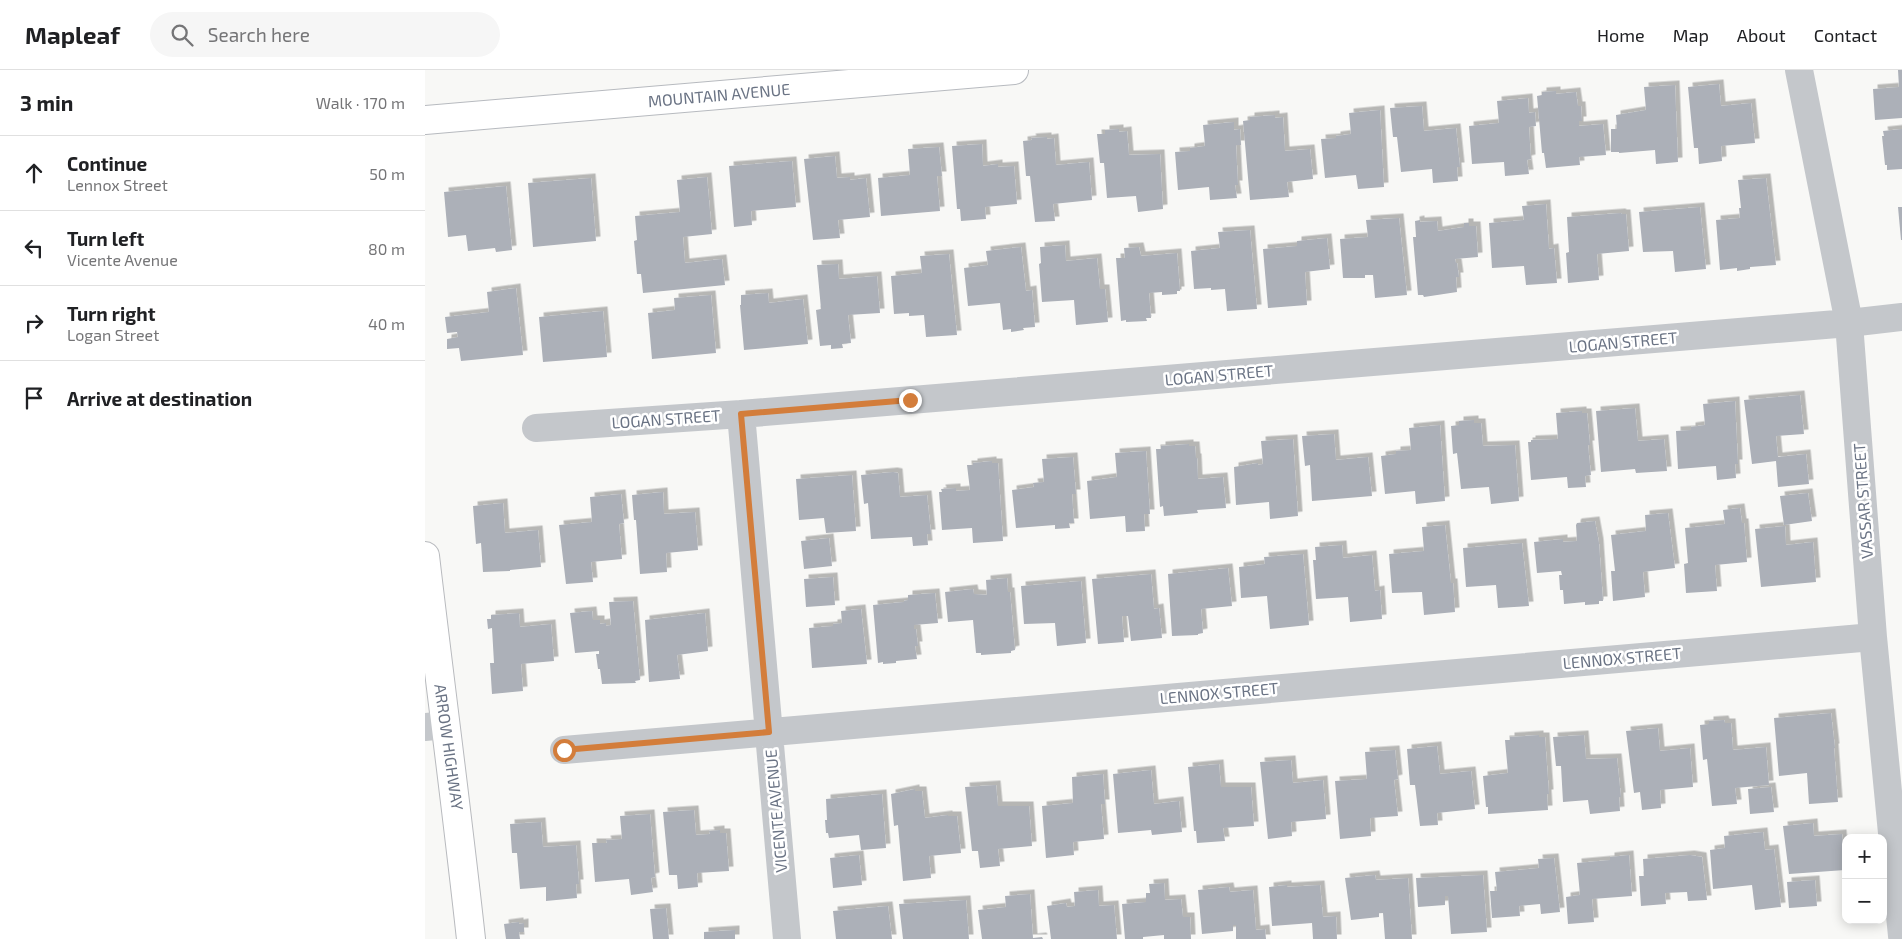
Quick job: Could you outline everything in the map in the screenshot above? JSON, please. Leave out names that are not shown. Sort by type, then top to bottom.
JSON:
[{"type":"street","name":"MOUNTAIN AVENUE","points":[[425,120],[1014,70]]},
{"type":"street","name":"VASSAR STREET","points":[[1799,70],[1849,324],[1873,637],[1902,936]]},
{"type":"street","name":"LOGAN STREET","points":[[536,428],[741,414],[1849,324],[1902,317]]},
{"type":"street","name":"VICENTE AVENUE","points":[[741,414],[787,939]]},
{"type":"street","name":"ARROW HIGHWAY","points":[[425,556],[435,726],[458,817],[471,939]]},
{"type":"street","name":"LENNOX STREET","points":[[564,750],[1873,637]]},
{"type":"building","points":[[1898,70],[1902,70],[1902,118],[1875,120],[1873,89],[1899,87]]},
{"type":"building","points":[[1719,84],[1721,106],[1751,103],[1755,143],[1721,146],[1722,161],[1699,164],[1698,148],[1694,148],[1688,87]]},
{"type":"building","points":[[1675,85],[1678,162],[1656,164],[1655,150],[1611,152],[1611,129],[1617,129],[1616,115],[1646,110],[1644,87]]},
{"type":"building","points":[[1556,91],[1556,94],[1576,92],[1578,106],[1581,106],[1582,121],[1579,121],[1579,126],[1603,124],[1606,155],[1579,157],[1580,165],[1546,168],[1544,153],[1542,153],[1537,96],[1542,95],[1542,92]]},
{"type":"building","points":[[1528,98],[1529,113],[1535,112],[1536,126],[1529,127],[1531,159],[1527,160],[1529,174],[1505,176],[1504,162],[1472,164],[1469,126],[1499,123],[1497,101]]},
{"type":"building","points":[[1422,106],[1424,131],[1456,128],[1460,167],[1457,167],[1458,181],[1433,183],[1432,169],[1401,172],[1397,137],[1393,137],[1390,108]]},
{"type":"building","points":[[1380,110],[1384,187],[1358,189],[1356,175],[1325,178],[1321,139],[1351,134],[1349,113]]},
{"type":"building","points":[[1275,115],[1275,118],[1283,117],[1285,151],[1310,149],[1313,179],[1287,182],[1289,197],[1250,200],[1243,121],[1250,120],[1250,117]]},
{"type":"building","points":[[1234,122],[1234,130],[1240,129],[1241,145],[1236,145],[1238,185],[1235,185],[1237,198],[1210,200],[1209,187],[1178,190],[1175,152],[1190,151],[1190,148],[1205,146],[1203,125]]},
{"type":"building","points":[[1119,129],[1119,132],[1127,131],[1129,155],[1160,154],[1163,209],[1138,212],[1136,196],[1107,198],[1104,163],[1100,163],[1097,134],[1105,134],[1105,130]]},
{"type":"building","points":[[1902,129],[1902,169],[1887,170],[1882,136],[1884,136],[1883,131]]},
{"type":"building","points":[[1047,137],[1047,139],[1054,138],[1056,165],[1089,162],[1092,200],[1053,204],[1055,221],[1035,222],[1030,176],[1026,176],[1023,141],[1032,140],[1031,138]]},
{"type":"building","points":[[982,144],[983,166],[998,164],[998,167],[1014,166],[1017,204],[985,207],[986,219],[961,221],[960,209],[957,209],[952,146]]},
{"type":"building","points":[[939,147],[942,176],[937,176],[940,211],[881,216],[878,178],[910,175],[908,149]]},
{"type":"building","points":[[835,156],[837,178],[850,177],[850,180],[866,178],[870,217],[838,220],[840,238],[813,240],[804,159]]},
{"type":"building","points":[[792,161],[796,207],[751,211],[752,225],[734,227],[729,166]]},
{"type":"building","points":[[707,177],[712,234],[683,237],[685,263],[722,259],[725,285],[643,293],[641,274],[637,274],[634,241],[637,240],[635,216],[680,212],[677,180]]},
{"type":"building","points":[[591,178],[596,241],[533,247],[528,183]]},
{"type":"building","points":[[1766,178],[1776,265],[1750,267],[1750,269],[1737,271],[1737,268],[1720,270],[1716,220],[1740,218],[1739,208],[1741,208],[1738,180]]},
{"type":"building","points":[[506,186],[512,250],[496,252],[495,248],[468,251],[466,235],[448,237],[444,192]]},
{"type":"building","points":[[1546,204],[1549,249],[1554,248],[1557,283],[1526,285],[1524,266],[1492,268],[1489,223],[1524,220],[1522,206]]},
{"type":"building","points":[[1700,207],[1706,269],[1675,272],[1673,251],[1643,252],[1639,212]]},
{"type":"building","points":[[1898,207],[1902,207],[1902,240],[1901,240]]},
{"type":"building","points":[[1626,214],[1629,251],[1597,254],[1599,280],[1568,283],[1566,253],[1569,252],[1567,217]]},
{"type":"building","points":[[1399,218],[1407,295],[1375,298],[1373,275],[1365,275],[1365,278],[1343,278],[1340,239],[1368,237],[1366,220]]},
{"type":"building","points":[[1420,220],[1420,222],[1437,221],[1438,231],[1464,227],[1464,223],[1469,223],[1469,226],[1476,226],[1478,257],[1455,259],[1459,277],[1456,277],[1457,292],[1424,297],[1423,295],[1418,295],[1413,237],[1416,237],[1415,221]]},
{"type":"building","points":[[1250,230],[1257,309],[1227,311],[1225,289],[1194,289],[1191,251],[1220,248],[1218,232]]},
{"type":"building","points":[[1327,238],[1330,269],[1305,272],[1307,305],[1268,308],[1263,249],[1297,246],[1297,241]]},
{"type":"building","points":[[1065,245],[1066,261],[1097,258],[1100,289],[1105,289],[1108,322],[1076,325],[1074,300],[1042,302],[1039,264],[1041,263],[1040,247]]},
{"type":"building","points":[[1021,247],[1026,291],[1032,290],[1035,327],[1011,332],[1011,329],[1003,330],[1000,303],[968,306],[964,268],[988,265],[986,251]]},
{"type":"building","points":[[1139,247],[1141,256],[1177,253],[1180,291],[1177,291],[1177,294],[1162,295],[1162,292],[1149,293],[1151,318],[1146,318],[1147,321],[1121,321],[1116,258],[1125,258],[1124,248]]},
{"type":"building","points":[[949,254],[957,335],[926,337],[924,315],[894,314],[891,276],[922,273],[920,256]]},
{"type":"building","points":[[838,264],[839,279],[877,276],[880,313],[848,315],[851,343],[842,344],[843,348],[831,349],[831,345],[820,346],[816,310],[821,309],[817,265]]},
{"type":"building","points":[[516,288],[523,355],[461,361],[459,348],[447,349],[447,339],[458,337],[457,332],[447,333],[445,317],[489,312],[487,292]]},
{"type":"building","points":[[768,293],[769,303],[803,299],[808,344],[744,350],[740,305],[741,295]]},
{"type":"building","points":[[711,295],[716,353],[652,359],[648,313],[675,310],[674,298]]},
{"type":"building","points":[[603,311],[607,357],[543,362],[539,317]]},
{"type":"building","points":[[1800,395],[1804,434],[1776,436],[1778,457],[1806,454],[1809,484],[1778,487],[1776,461],[1752,464],[1744,400]]},
{"type":"building","points":[[1735,401],[1738,464],[1735,464],[1736,478],[1717,480],[1716,466],[1678,469],[1676,431],[1691,430],[1691,427],[1705,425],[1703,404]]},
{"type":"building","points":[[1635,408],[1638,441],[1664,439],[1667,471],[1636,473],[1635,469],[1601,472],[1596,411]]},
{"type":"building","points":[[1582,411],[1582,413],[1587,413],[1590,445],[1588,445],[1591,475],[1585,476],[1586,487],[1568,488],[1567,477],[1531,480],[1528,442],[1531,442],[1531,440],[1558,439],[1556,413]]},
{"type":"building","points":[[1474,420],[1474,423],[1481,423],[1483,446],[1515,445],[1519,501],[1491,504],[1489,487],[1461,489],[1457,453],[1453,454],[1451,426],[1459,425],[1459,421]]},
{"type":"building","points":[[1440,425],[1445,501],[1416,504],[1415,491],[1385,494],[1381,456],[1396,454],[1396,451],[1411,450],[1409,428]]},
{"type":"building","points":[[1334,434],[1336,460],[1368,457],[1372,496],[1312,501],[1310,465],[1305,466],[1302,436]]},
{"type":"building","points":[[1293,439],[1298,516],[1270,519],[1269,502],[1236,505],[1234,467],[1258,463],[1258,465],[1263,464],[1261,441]]},
{"type":"building","points":[[1189,444],[1189,446],[1195,446],[1198,479],[1223,477],[1226,508],[1197,510],[1198,513],[1164,516],[1163,506],[1160,507],[1156,449],[1161,449],[1161,446]]},
{"type":"building","points":[[1146,451],[1150,514],[1144,514],[1145,531],[1126,532],[1125,516],[1090,519],[1087,481],[1117,477],[1115,453]]},
{"type":"building","points":[[1073,457],[1076,494],[1072,494],[1074,523],[1069,523],[1070,528],[1055,529],[1055,525],[1016,528],[1012,490],[1034,487],[1033,483],[1044,482],[1042,459]]},
{"type":"building","points":[[992,461],[992,463],[998,463],[1003,541],[973,543],[972,528],[942,530],[939,492],[942,492],[941,489],[956,488],[956,491],[970,490],[967,465]]},
{"type":"building","points":[[898,473],[900,497],[927,495],[931,534],[927,534],[928,545],[913,546],[912,537],[871,539],[868,503],[864,504],[861,475]]},
{"type":"building","points":[[852,475],[856,531],[826,533],[824,518],[799,520],[796,479]]},
{"type":"building","points":[[663,492],[664,514],[695,512],[698,550],[666,553],[667,572],[640,574],[632,495]]},
{"type":"building","points":[[1808,493],[1812,521],[1784,525],[1780,496]]},
{"type":"building","points":[[621,494],[624,523],[619,524],[622,559],[591,562],[593,582],[566,584],[559,525],[592,522],[590,497]]},
{"type":"building","points":[[503,503],[505,533],[538,530],[541,567],[483,572],[481,543],[476,544],[473,506]]},
{"type":"building","points":[[1740,508],[1742,523],[1744,523],[1747,562],[1715,565],[1717,591],[1686,593],[1684,564],[1688,563],[1685,528],[1725,524],[1723,510]]},
{"type":"building","points":[[1668,513],[1675,568],[1643,572],[1645,597],[1613,601],[1611,571],[1615,571],[1611,535],[1646,531],[1645,515]]},
{"type":"building","points":[[1595,521],[1599,543],[1603,601],[1599,601],[1599,604],[1585,605],[1585,602],[1564,604],[1563,590],[1560,590],[1559,575],[1562,575],[1561,571],[1537,573],[1534,542],[1563,539],[1563,542],[1577,541],[1577,523]]},
{"type":"building","points":[[1445,525],[1455,612],[1424,615],[1422,592],[1392,593],[1389,554],[1424,551],[1422,527]]},
{"type":"building","points":[[1785,526],[1786,545],[1813,542],[1816,582],[1761,587],[1755,529]]},
{"type":"building","points":[[829,538],[832,566],[804,569],[801,541]]},
{"type":"building","points":[[1522,543],[1529,606],[1498,608],[1496,585],[1466,587],[1463,548]]},
{"type":"building","points":[[1342,545],[1343,558],[1372,555],[1375,591],[1380,590],[1382,619],[1350,622],[1348,597],[1316,599],[1313,560],[1316,560],[1315,547]]},
{"type":"building","points":[[1303,554],[1309,625],[1270,629],[1267,596],[1241,598],[1239,567],[1265,564],[1264,557]]},
{"type":"building","points":[[1228,568],[1232,606],[1201,609],[1203,633],[1198,635],[1172,636],[1168,574]]},
{"type":"building","points":[[1151,574],[1154,609],[1159,608],[1162,638],[1131,641],[1128,616],[1122,616],[1124,642],[1098,644],[1092,579]]},
{"type":"building","points":[[833,577],[835,605],[806,607],[804,579]]},
{"type":"building","points":[[1007,578],[1015,650],[1011,651],[1011,653],[981,655],[981,653],[976,653],[973,620],[948,622],[945,592],[973,589],[974,594],[987,595],[986,580]]},
{"type":"building","points":[[1081,581],[1086,643],[1057,646],[1055,623],[1024,624],[1021,586]]},
{"type":"building","points":[[935,593],[938,623],[914,625],[918,646],[915,646],[917,659],[896,661],[896,663],[878,663],[873,605],[904,602],[908,600],[908,595]]},
{"type":"building","points":[[633,601],[640,680],[635,681],[636,683],[602,684],[596,654],[599,654],[599,651],[575,653],[570,613],[592,611],[593,620],[600,620],[600,624],[606,623],[606,626],[611,625],[609,602]]},
{"type":"building","points":[[861,609],[867,664],[812,668],[809,628],[833,626],[833,624],[842,623],[841,611]]},
{"type":"building","points":[[519,613],[520,627],[551,624],[554,661],[521,664],[523,691],[492,694],[490,663],[494,663],[492,628],[488,629],[487,619],[491,619],[491,615]]},
{"type":"building","points":[[705,613],[708,651],[677,655],[680,679],[649,682],[645,620]]},
{"type":"building","points":[[1831,713],[1838,802],[1809,804],[1807,773],[1779,776],[1774,718]]},
{"type":"building","points":[[1724,720],[1725,723],[1731,723],[1733,750],[1766,747],[1769,785],[1735,788],[1737,804],[1712,806],[1707,759],[1703,760],[1700,725],[1709,724],[1709,721]]},
{"type":"building","points":[[1658,728],[1660,751],[1690,748],[1693,787],[1660,790],[1661,808],[1642,810],[1640,792],[1634,793],[1626,731]]},
{"type":"building","points":[[1539,735],[1539,737],[1545,737],[1549,794],[1547,794],[1548,810],[1488,814],[1483,776],[1508,773],[1505,740],[1510,740],[1510,737]]},
{"type":"building","points":[[1584,735],[1586,759],[1617,758],[1621,797],[1619,797],[1620,811],[1590,814],[1588,800],[1563,802],[1561,766],[1556,766],[1553,737]]},
{"type":"building","points":[[1437,746],[1440,774],[1471,771],[1475,809],[1437,813],[1438,825],[1420,826],[1415,785],[1410,785],[1407,749]]},
{"type":"building","points":[[1395,750],[1398,779],[1394,780],[1398,816],[1370,818],[1371,836],[1340,839],[1335,781],[1367,779],[1365,752]]},
{"type":"building","points":[[1291,760],[1293,783],[1323,780],[1326,819],[1291,822],[1292,836],[1268,839],[1260,762]]},
{"type":"building","points":[[1219,764],[1221,787],[1251,787],[1254,826],[1223,828],[1225,841],[1197,843],[1196,831],[1194,831],[1188,767]]},
{"type":"building","points":[[1151,770],[1154,804],[1179,801],[1182,832],[1152,835],[1151,830],[1118,833],[1113,774]]},
{"type":"building","points":[[1103,774],[1105,804],[1101,804],[1104,839],[1073,842],[1074,855],[1046,858],[1042,806],[1073,803],[1072,777]]},
{"type":"building","points":[[996,785],[998,806],[1029,806],[1032,846],[998,849],[1000,866],[980,868],[978,851],[972,851],[965,787]]},
{"type":"building","points":[[1771,787],[1774,812],[1750,814],[1748,789]]},
{"type":"building","points":[[915,789],[915,791],[922,791],[925,818],[948,815],[957,816],[961,853],[929,856],[931,878],[903,881],[898,825],[894,826],[891,794]]},
{"type":"building","points":[[882,794],[886,848],[861,850],[859,835],[829,838],[828,833],[826,833],[825,820],[827,820],[826,799]]},
{"type":"building","points":[[694,810],[696,835],[710,834],[709,831],[720,830],[720,833],[726,833],[729,871],[697,873],[698,887],[678,889],[677,875],[669,875],[663,812]]},
{"type":"building","points":[[650,814],[655,877],[651,878],[653,892],[631,895],[629,879],[595,882],[592,843],[607,843],[606,840],[622,839],[620,816]]},
{"type":"building","points":[[541,822],[543,847],[576,845],[579,884],[576,884],[577,898],[546,901],[546,887],[520,889],[517,853],[512,853],[510,824]]},
{"type":"building","points":[[1813,823],[1814,836],[1842,834],[1842,870],[1789,874],[1783,826]]},
{"type":"building","points":[[1763,832],[1765,850],[1774,849],[1781,907],[1755,910],[1752,885],[1713,889],[1710,850],[1725,848],[1724,836]]},
{"type":"building","points":[[859,855],[862,885],[833,888],[830,858]]},
{"type":"building","points":[[1629,855],[1632,896],[1592,899],[1594,922],[1568,924],[1566,897],[1580,895],[1577,863],[1610,860],[1610,857]]},
{"type":"building","points":[[1690,855],[1702,857],[1707,900],[1688,901],[1687,892],[1665,893],[1666,904],[1641,906],[1639,876],[1644,876],[1643,859]]},
{"type":"building","points":[[1554,858],[1560,912],[1541,914],[1540,904],[1519,906],[1520,916],[1492,918],[1490,891],[1497,891],[1495,872],[1539,868],[1538,859]]},
{"type":"building","points":[[1375,875],[1376,880],[1408,878],[1412,939],[1385,939],[1383,913],[1379,913],[1379,917],[1351,920],[1345,878]]},
{"type":"building","points":[[1483,875],[1487,932],[1451,934],[1448,896],[1445,896],[1445,905],[1418,907],[1416,878]]},
{"type":"building","points":[[1815,880],[1817,906],[1789,908],[1787,882]]},
{"type":"building","points":[[1164,883],[1165,900],[1181,899],[1183,917],[1190,917],[1191,939],[1164,939],[1164,935],[1143,937],[1143,939],[1125,939],[1122,904],[1146,902],[1146,893],[1150,893],[1149,884]]},
{"type":"building","points":[[1287,885],[1287,887],[1320,885],[1323,917],[1336,916],[1337,939],[1313,939],[1312,923],[1272,926],[1269,887]]},
{"type":"building","points":[[1229,887],[1230,892],[1253,890],[1256,930],[1265,929],[1266,939],[1236,939],[1236,925],[1233,925],[1233,931],[1202,934],[1198,890]]},
{"type":"building","points":[[1098,890],[1099,906],[1114,905],[1117,939],[1051,939],[1047,906],[1066,903],[1067,907],[1075,906],[1074,892]]},
{"type":"building","points":[[1030,894],[1033,938],[1042,937],[1043,939],[982,939],[978,910],[1006,907],[1005,896]]},
{"type":"building","points":[[966,900],[969,939],[903,939],[899,904]]},
{"type":"building","points":[[888,906],[892,939],[836,939],[833,911]]},
{"type":"building","points":[[666,908],[669,939],[653,939],[650,909]]},
{"type":"building","points":[[519,922],[519,924],[524,923],[524,932],[519,932],[520,939],[506,939],[504,924]]},
{"type":"building","points":[[735,930],[735,939],[704,939],[704,932]]},
{"type":"route","points":[[564,750],[769,732],[741,414],[910,400]]}]
